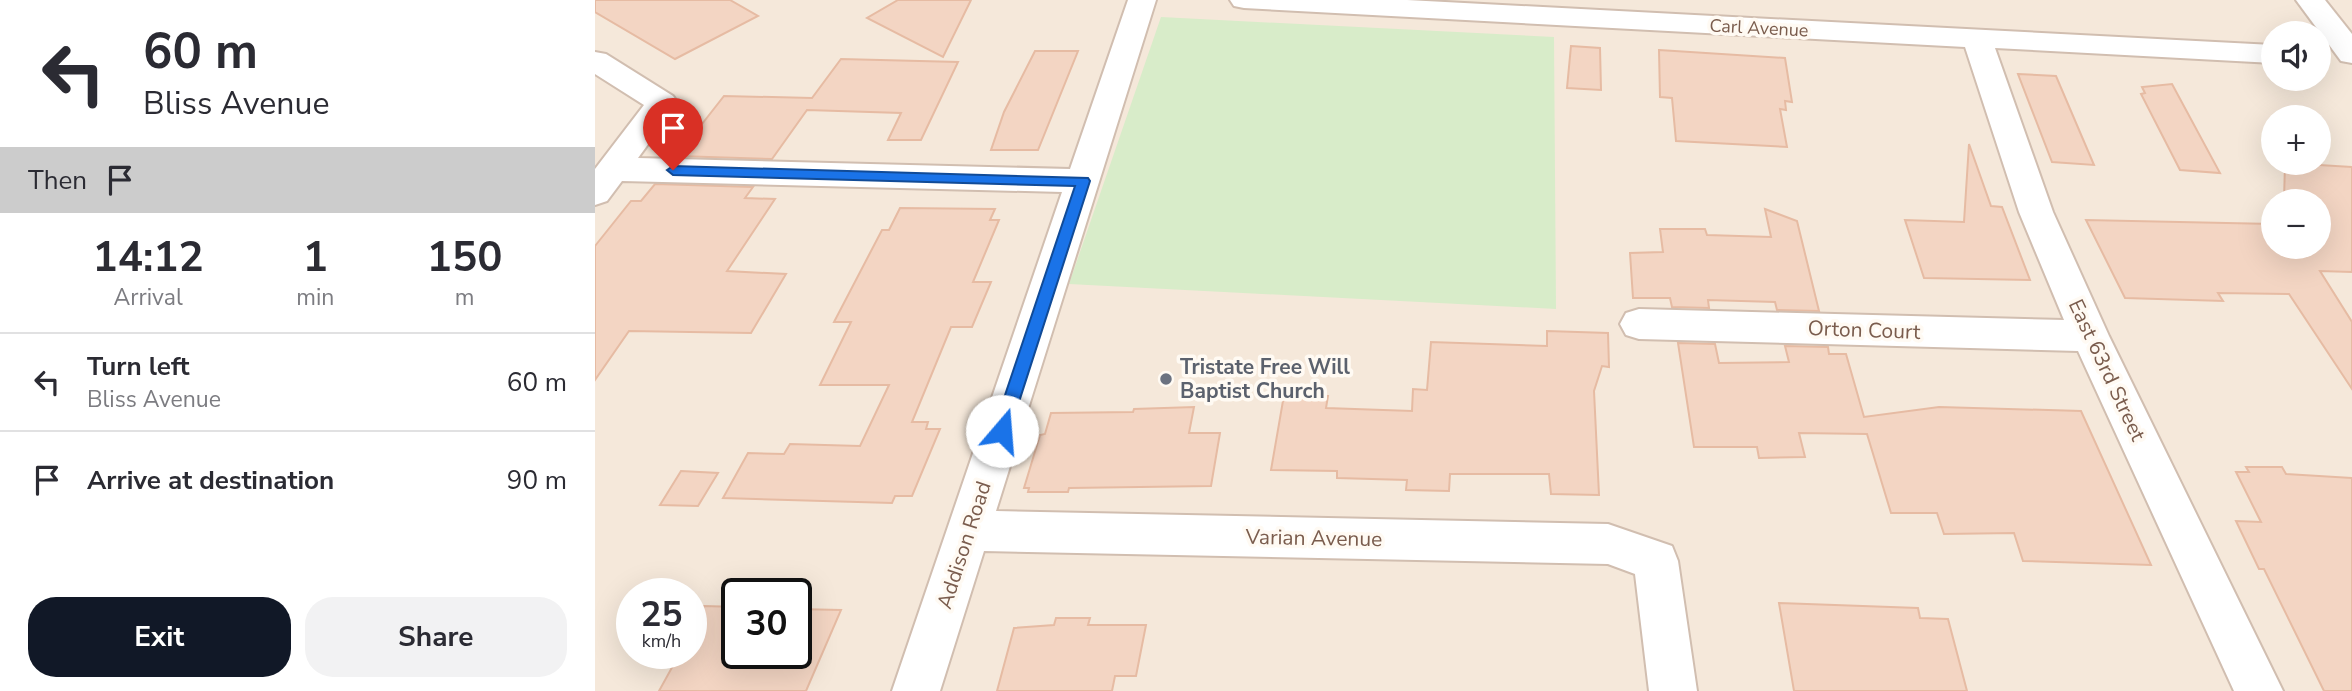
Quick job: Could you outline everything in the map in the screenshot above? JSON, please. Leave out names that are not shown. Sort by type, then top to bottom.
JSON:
[{"type":"street","name":"Addison Road","points":[[916,691],[1142,0]]},
{"type":"street","name":"Carl Avenue","points":[[1244,0],[2261,53]]},
{"type":"street","points":[[2310,0],[2352,56]]},
{"type":"street","name":"East 63rd Street","points":[[1977,40],[2036,212],[2089,336],[2259,691]]},
{"type":"street","points":[[2331,57],[2352,56]]},
{"type":"street","points":[[595,61],[662,103],[605,181]]},
{"type":"street","points":[[605,181],[1083,181]]},
{"type":"street","name":"Orton Court","points":[[1639,324],[2089,336]]},
{"type":"street","name":"Varian Avenue","points":[[969,531],[1608,544],[1656,561],[1673,691]]},
{"type":"shaded area","points":[[595,0],[2352,0],[2352,691],[595,691]]},
{"type":"green space","points":[[1161,17],[1554,37],[1556,309],[1069,284]]},
{"type":"building","points":[[595,0],[730,0],[758,16],[675,59],[595,12]]},
{"type":"building","points":[[898,0],[971,0],[943,57],[867,18]]},
{"type":"building","points":[[1571,46],[1600,48],[1601,90],[1567,88]]},
{"type":"building","points":[[1659,50],[1785,58],[1792,102],[1785,101],[1786,110],[1780,109],[1787,147],[1676,141],[1672,98],[1660,97]]},
{"type":"building","points":[[1035,51],[1078,51],[1038,150],[991,150],[1004,112]]},
{"type":"building","points":[[841,59],[958,62],[921,140],[888,140],[901,113],[807,110],[772,159],[677,156],[724,96],[812,98]]},
{"type":"building","points":[[2018,74],[2056,76],[2094,165],[2052,162]]},
{"type":"building","points":[[2172,84],[2220,173],[2180,170],[2141,94],[2145,93],[2142,87]]},
{"type":"building","points":[[1969,144],[1991,206],[2002,207],[2030,280],[1924,278],[1905,220],[1964,222]]},
{"type":"building","points":[[2331,166],[2352,167],[2352,272],[2320,271],[2352,322],[2352,389],[2289,294],[2218,293],[2223,301],[2125,298],[2086,220],[2261,224],[2261,259],[2331,259],[2331,189],[2284,189],[2285,175],[2331,175]]},
{"type":"building","points":[[655,184],[753,187],[745,198],[775,199],[727,271],[786,274],[751,333],[629,331],[595,380],[595,246],[631,201],[641,201]]},
{"type":"building","points":[[900,208],[995,209],[990,220],[999,220],[973,282],[991,282],[972,327],[951,327],[912,422],[928,422],[926,429],[940,429],[912,496],[895,496],[892,503],[723,498],[748,453],[784,454],[790,444],[860,446],[889,385],[820,385],[851,322],[834,322],[882,230],[889,230]]},
{"type":"building","points":[[1765,209],[1797,221],[1819,311],[1777,310],[1775,302],[1708,300],[1709,308],[1672,307],[1670,298],[1633,298],[1630,253],[1663,252],[1660,229],[1705,229],[1707,235],[1771,237]]},
{"type":"building","points":[[1547,331],[1608,333],[1609,367],[1602,366],[1594,391],[1599,495],[1551,494],[1549,474],[1450,474],[1449,491],[1406,490],[1407,480],[1337,478],[1337,471],[1271,470],[1284,395],[1328,396],[1326,408],[1412,411],[1413,389],[1427,390],[1431,342],[1547,346]]},
{"type":"building","points":[[1678,343],[1715,344],[1719,363],[1789,362],[1785,346],[1828,347],[1829,354],[1846,354],[1864,417],[1939,407],[2081,411],[2151,565],[2023,561],[2014,533],[1944,534],[1937,513],[1891,513],[1867,434],[1799,433],[1805,457],[1759,458],[1757,447],[1694,447]]},
{"type":"building","points":[[1194,407],[1189,433],[1220,433],[1211,486],[1069,488],[1068,492],[1028,492],[1029,488],[1024,488],[1040,435],[1045,434],[1051,413],[1133,412],[1134,409]]},
{"type":"building","points":[[2246,467],[2282,467],[2286,474],[2352,478],[2352,691],[2324,691],[2264,569],[2259,569],[2236,521],[2261,522],[2236,472],[2249,472]]},
{"type":"building","points":[[681,471],[718,473],[698,506],[660,505]]},
{"type":"building","points":[[1779,603],[1918,608],[1920,618],[1948,619],[1967,691],[1794,691]]},
{"type":"building","points":[[707,606],[721,607],[721,669],[812,669],[812,609],[841,610],[806,691],[659,691],[671,669],[707,669]]},
{"type":"building","points":[[1056,618],[1090,618],[1088,625],[1146,625],[1136,676],[1115,676],[1112,691],[997,691],[1014,628],[1054,625]]},
{"type":"place","name":"Tristate Free Will Baptist Church","points":[[1166,379]]},
{"type":"route","points":[[673,170],[1083,181],[1002,431]]}]
